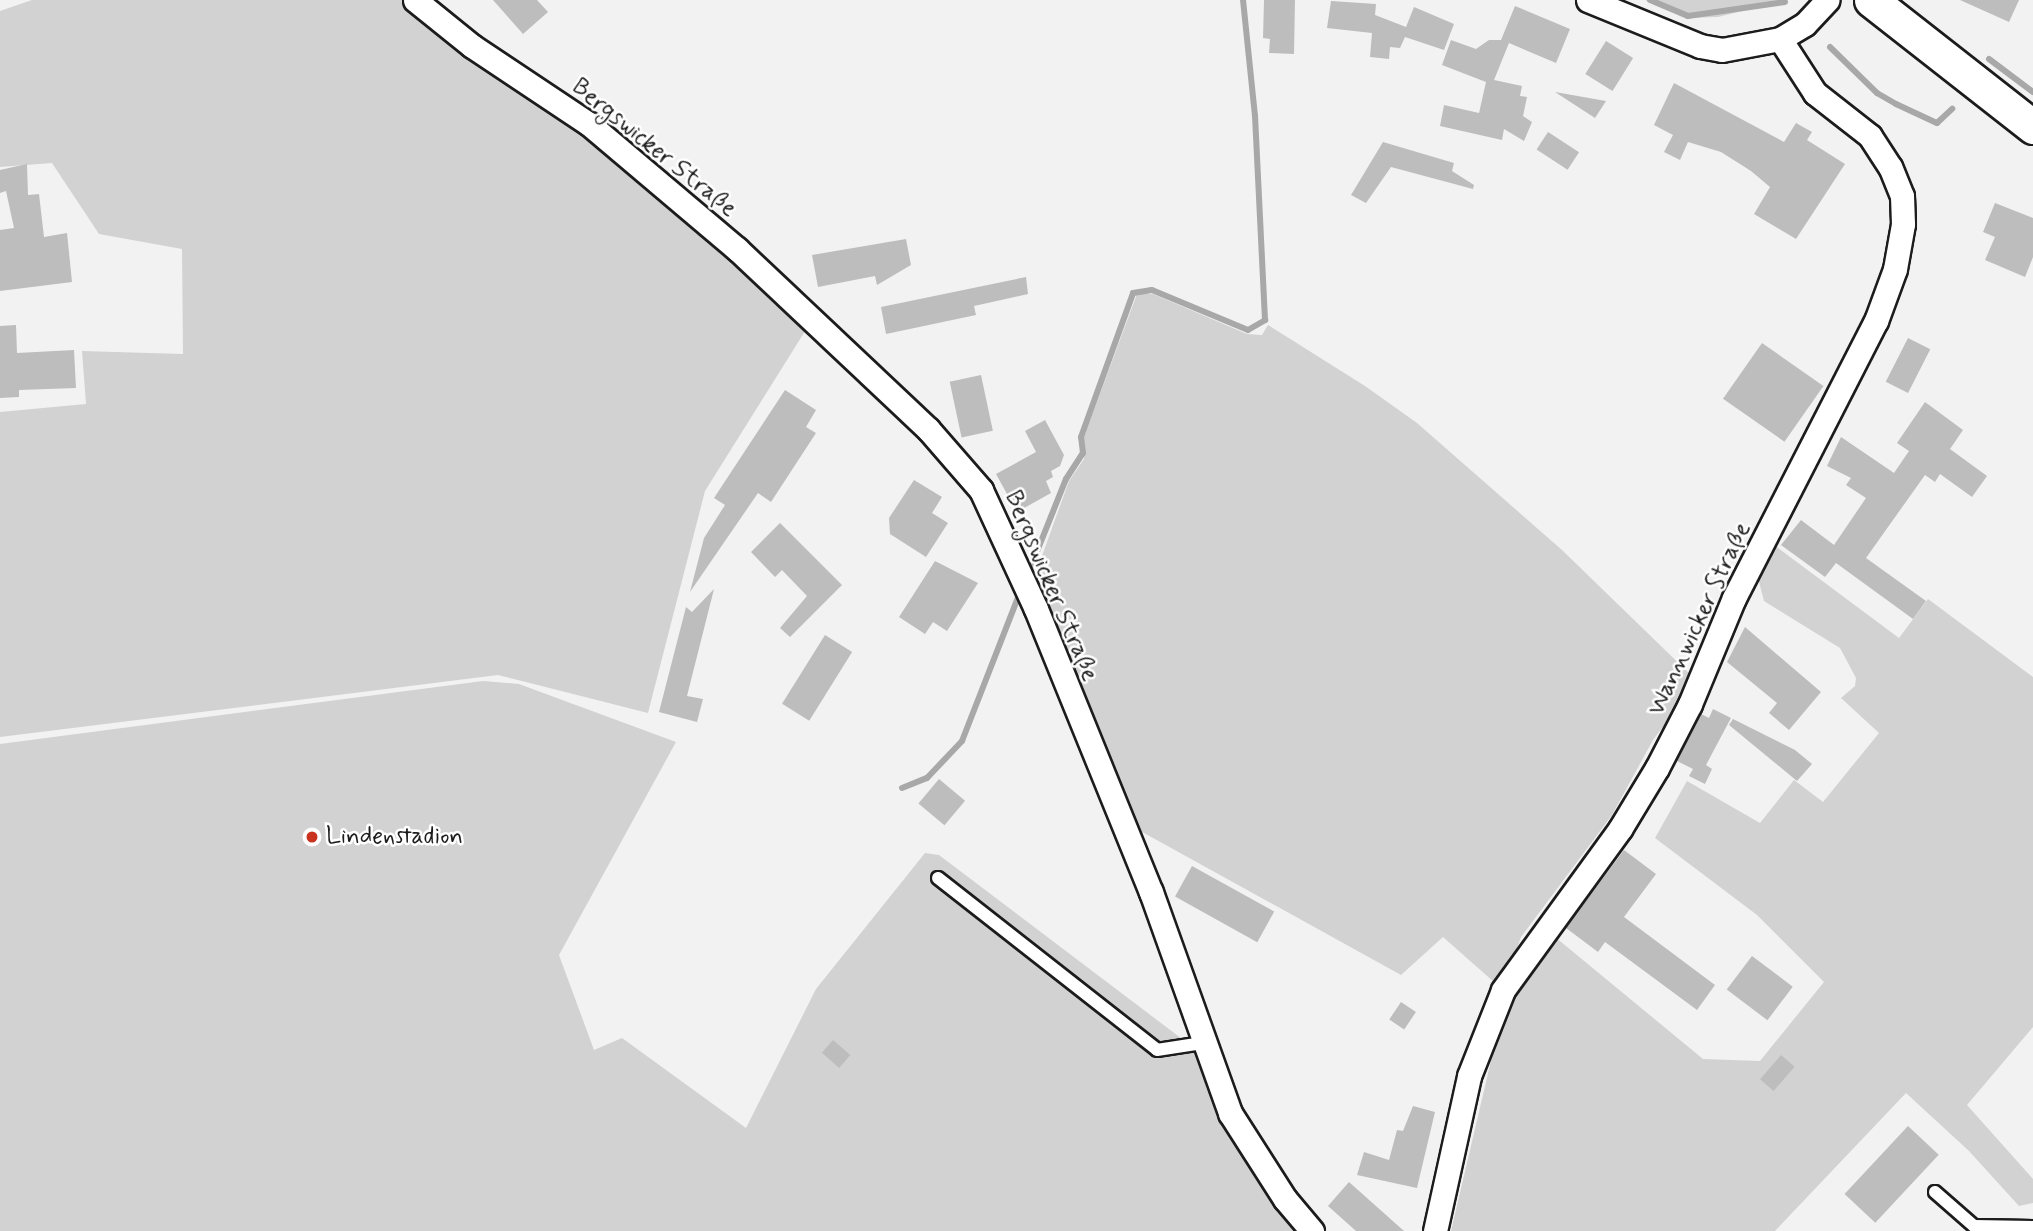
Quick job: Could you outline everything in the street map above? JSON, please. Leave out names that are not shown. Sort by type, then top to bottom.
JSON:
[{"type":"main road","points":[[1871,0],[2033,127]]},
{"type":"street","name":"Bergswicker Straße","points":[[415,0],[471,46],[589,124],[737,249],[965,468],[994,513],[1036,609],[1151,892],[1202,1043],[1230,1113],[1285,1199],[1312,1231]]},
{"type":"street","points":[[1588,0],[1700,46],[1739,50],[1780,39],[1805,24],[1827,0]]},
{"type":"street","name":"Wannwicker Straße","points":[[1435,1231],[1469,1076],[1503,990],[1620,829],[1657,768],[1690,704],[1734,598],[1876,321],[1895,269],[1903,224],[1902,196],[1889,167],[1870,136],[1815,93],[1780,39]]},
{"type":"lane","points":[[938,878],[1157,1050],[1202,1043]]},
{"type":"lane","points":[[1936,1192],[1974,1226],[2033,1227]]},
{"type":"shaded area","points":[[32,0],[402,0],[463,55],[572,122],[731,254],[807,328],[705,491],[648,713],[498,675],[0,737],[0,412],[86,404],[82,351],[183,354],[182,249],[99,234],[52,163],[0,167],[0,11]]},
{"type":"shaded area","points":[[1645,0],[1787,0],[1718,17],[1687,18]]},
{"type":"shaded area","points":[[1137,294],[1153,294],[1247,334],[1262,335],[1268,325],[1365,386],[1417,423],[1562,550],[1697,681],[1653,740],[1612,815],[1521,937],[1503,990],[1443,937],[1401,975],[1135,828],[1034,578],[1069,481],[1084,459],[1084,437]]},
{"type":"shaded area","points":[[1770,542],[1899,638],[1928,599],[2033,677],[2033,1027],[1967,1105],[2033,1179],[2033,1203],[2019,1206],[1969,1151],[1906,1093],[1775,1231],[1451,1231],[1497,1035],[1535,951],[1549,932],[1703,1059],[1760,1061],[1824,982],[1757,915],[1655,838],[1687,781],[1760,823],[1794,780],[1823,802],[1879,733],[1841,698],[1855,686],[1856,678],[1840,648],[1764,601],[1757,574]]},
{"type":"shaded area","points":[[483,681],[519,684],[676,742],[559,955],[594,1050],[622,1038],[746,1128],[816,989],[925,853],[939,855],[1194,1048],[1229,1134],[1300,1231],[0,1231],[0,744]]},
{"type":"building","points":[[493,0],[537,0],[548,12],[523,34]]},
{"type":"building","points":[[1264,0],[1295,0],[1294,54],[1269,53],[1270,39],[1263,38]]},
{"type":"building","points":[[1960,0],[2019,0],[2009,22]]},
{"type":"building","points":[[1331,1],[1376,4],[1375,15],[1406,27],[1414,7],[1454,24],[1444,50],[1405,37],[1400,48],[1390,47],[1389,59],[1370,57],[1372,33],[1327,28]]},
{"type":"building","points":[[1515,6],[1570,29],[1556,63],[1509,43],[1494,80],[1522,86],[1520,96],[1527,97],[1523,116],[1532,122],[1524,141],[1504,129],[1502,140],[1440,126],[1444,105],[1479,113],[1486,82],[1442,65],[1451,40],[1476,49],[1489,40],[1501,40]]},
{"type":"building","points":[[1606,41],[1633,58],[1612,91],[1585,74]]},
{"type":"building","points":[[1674,83],[1784,142],[1796,123],[1812,132],[1807,140],[1845,164],[1796,239],[1754,214],[1770,187],[1751,171],[1721,152],[1688,142],[1680,160],[1664,152],[1673,135],[1654,125]]},
{"type":"building","points":[[1555,92],[1606,101],[1595,118]]},
{"type":"building","points":[[1548,132],[1579,152],[1568,170],[1537,150]]},
{"type":"building","points":[[1383,142],[1454,163],[1452,171],[1474,185],[1473,189],[1391,167],[1366,203],[1351,195]]},
{"type":"building","points":[[27,164],[28,195],[39,194],[44,237],[67,233],[72,282],[0,291],[0,230],[14,228],[6,191],[0,193],[0,170]]},
{"type":"building","points":[[1995,203],[2033,218],[2033,257],[2025,277],[1985,260],[1995,237],[1983,232]]},
{"type":"building","points":[[906,239],[911,265],[877,285],[875,276],[818,287],[812,255]]},
{"type":"building","points":[[1026,277],[1028,294],[974,306],[976,315],[886,334],[881,307]]},
{"type":"building","points":[[16,325],[17,353],[74,350],[76,388],[19,390],[19,397],[0,398],[0,326]]},
{"type":"building","points":[[1908,338],[1930,349],[1908,393],[1886,382]]},
{"type":"building","points":[[1762,343],[1823,386],[1784,442],[1723,399]]},
{"type":"building","points":[[981,375],[993,431],[962,437],[950,382]]},
{"type":"building","points":[[785,390],[816,410],[806,427],[816,433],[771,502],[758,493],[690,592],[704,538],[725,505],[714,498]]},
{"type":"building","points":[[1925,402],[1963,430],[1950,449],[1987,476],[1972,497],[1940,474],[1935,482],[1925,475],[1866,558],[1926,601],[1913,619],[1836,563],[1825,577],[1781,545],[1801,520],[1834,545],[1866,498],[1846,485],[1851,478],[1827,466],[1841,437],[1894,473],[1909,451],[1897,443]]},
{"type":"building","points":[[1045,420],[1064,455],[1060,466],[1051,471],[1053,477],[1046,481],[1051,493],[1017,512],[996,474],[1036,452],[1025,431]]},
{"type":"building","points":[[914,480],[942,497],[932,513],[948,523],[926,557],[890,534],[889,518]]},
{"type":"building","points":[[780,523],[842,585],[790,637],[780,628],[807,596],[782,570],[775,577],[751,552]]},
{"type":"building","points":[[935,561],[978,583],[947,631],[933,622],[925,634],[899,617]]},
{"type":"building","points":[[714,589],[687,696],[703,699],[697,722],[659,712],[686,607],[692,612]]},
{"type":"building","points":[[1745,627],[1821,692],[1789,730],[1769,713],[1777,703],[1727,662]]},
{"type":"building","points":[[825,635],[852,652],[809,721],[782,704]]},
{"type":"building","points":[[1713,709],[1731,718],[1706,765],[1712,769],[1705,784],[1689,776],[1693,769],[1677,761],[1701,714],[1709,718]]},
{"type":"building","points":[[1733,719],[1795,750],[1812,764],[1797,781],[1729,725]]},
{"type":"building","points":[[939,779],[965,801],[944,825],[918,804]]},
{"type":"building","points":[[1624,850],[1656,874],[1624,917],[1715,985],[1697,1010],[1605,942],[1598,952],[1566,928]]},
{"type":"building","points":[[1192,866],[1274,912],[1257,942],[1175,897]]},
{"type":"building","points":[[1752,956],[1793,987],[1767,1020],[1727,990]]},
{"type":"building","points":[[1401,1002],[1416,1012],[1404,1029],[1389,1019]]},
{"type":"building","points":[[833,1040],[850,1055],[839,1068],[822,1053]]},
{"type":"building","points":[[1781,1055],[1795,1067],[1774,1091],[1760,1079]]},
{"type":"building","points":[[1413,1106],[1435,1112],[1417,1188],[1357,1175],[1364,1152],[1389,1160],[1397,1130],[1403,1131]]},
{"type":"building","points":[[1908,1126],[1939,1155],[1875,1223],[1845,1194]]},
{"type":"building","points":[[1349,1182],[1404,1231],[1356,1231],[1328,1206]]},
{"type":"waterway","points":[[1030,569],[1066,479],[1083,453],[1081,437],[1133,293],[1152,290],[1248,330],[1265,320],[1255,116],[1243,0]]},
{"type":"waterway","points":[[1650,0],[1688,16],[1785,2]]},
{"type":"waterway","points":[[1830,47],[1877,93],[1896,104],[1937,123],[1952,109]]},
{"type":"waterway","points":[[1989,59],[2033,92]]},
{"type":"waterway","points":[[902,788],[927,778],[962,741],[1018,597]]},
{"type":"place","name":"Lindenstadion","points":[[312,837]]}]
